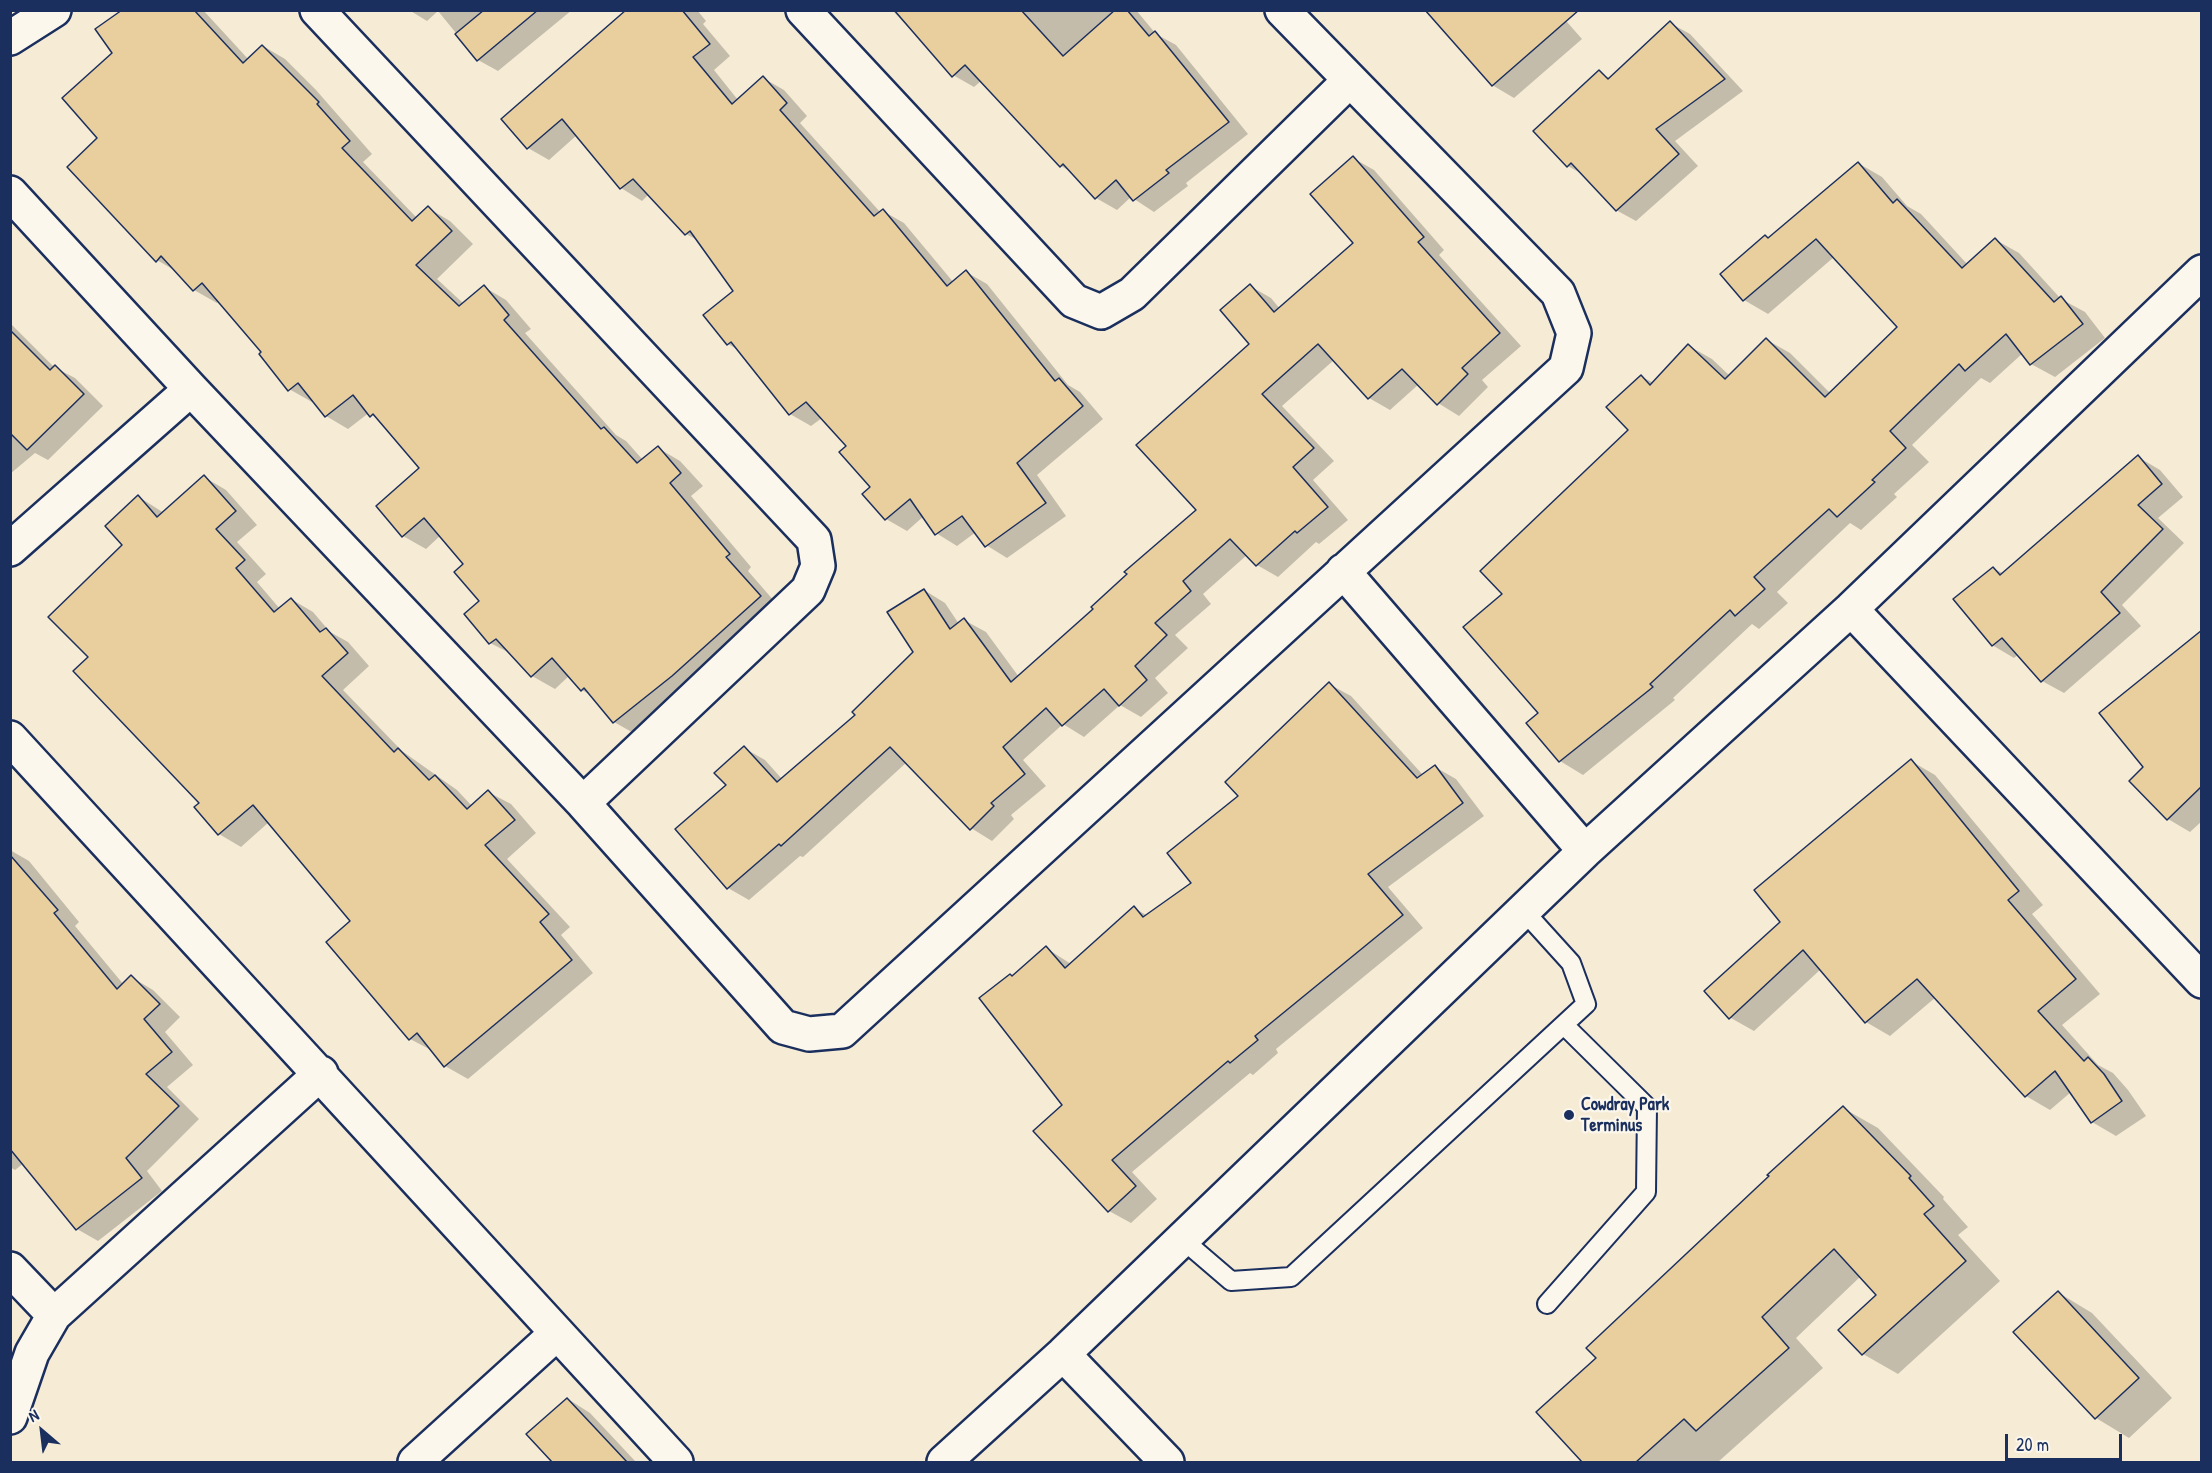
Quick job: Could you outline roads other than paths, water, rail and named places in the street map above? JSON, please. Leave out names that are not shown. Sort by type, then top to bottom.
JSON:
[{"type":"street","points":[[10,38],[54,10]]},
{"type":"street","points":[[317,10],[814,540],[818,566],[808,590],[583,803]]},
{"type":"street","points":[[803,10],[1074,301],[1101,312],[1132,294],[1349,81]]},
{"type":"street","points":[[10,193],[191,389],[583,803],[783,1027],[809,1034],[842,1032],[1566,368],[1574,333],[1558,293],[1282,10]]},
{"type":"street","points":[[944,1462],[1063,1354],[1585,851],[1851,609],[2202,272]]},
{"type":"street","points":[[10,549],[191,389]]},
{"type":"street","points":[[1342,571],[1585,851]]},
{"type":"street","points":[[1851,609],[2202,981]]},
{"type":"street","points":[[10,738],[321,1073],[556,1334],[676,1462]]},
{"type":"street","points":[[10,1417],[32,1353],[54,1315],[321,1073]]},
{"type":"street","points":[[10,1269],[54,1315]]},
{"type":"street","points":[[415,1462],[556,1334]]},
{"type":"street","points":[[1063,1354],[1167,1462]]},
{"type":"lane","points":[[1182,1239],[1232,1281],[1291,1277],[1586,1004],[1571,963],[1523,910]]},
{"type":"lane","points":[[1547,1304],[1646,1192],[1647,1107],[1563,1025]]},
{"type":"place","name":"Cowdray Park Terminus","points":[[1569,1115]]}]
